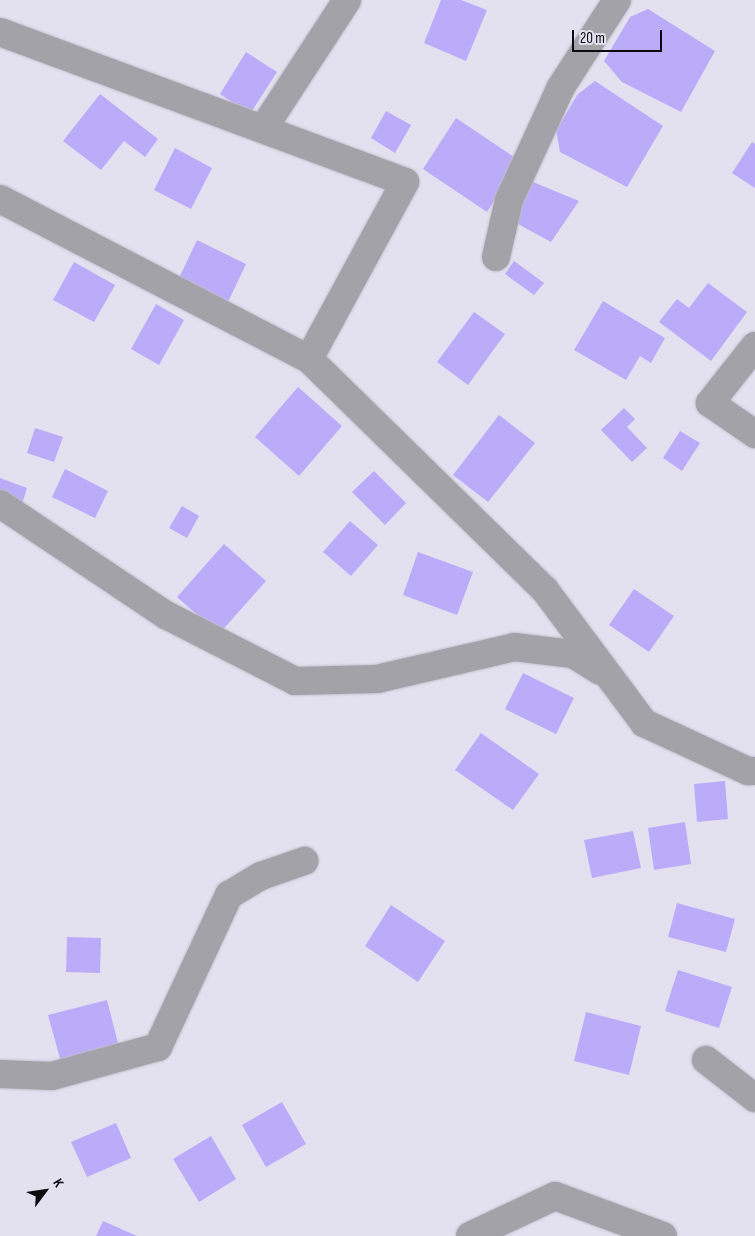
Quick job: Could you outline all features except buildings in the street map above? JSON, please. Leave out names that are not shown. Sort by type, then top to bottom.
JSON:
[{"type":"street","points":[[263,130],[347,0]]},
{"type":"street","points":[[496,257],[509,200],[561,87],[617,0]]},
{"type":"street","points":[[0,32],[405,182],[309,359]]},
{"type":"street","points":[[0,199],[309,359],[545,590],[644,723],[748,771],[755,771]]},
{"type":"street","points":[[755,346],[710,403],[755,434]]},
{"type":"street","points":[[0,504],[166,615],[295,681],[378,679],[514,647],[572,654],[610,678]]},
{"type":"street","points":[[0,1074],[52,1076],[158,1047],[229,895],[260,876],[304,861]]},
{"type":"street","points":[[706,1060],[755,1098]]},
{"type":"street","points":[[470,1236],[555,1196],[663,1236]]}]
